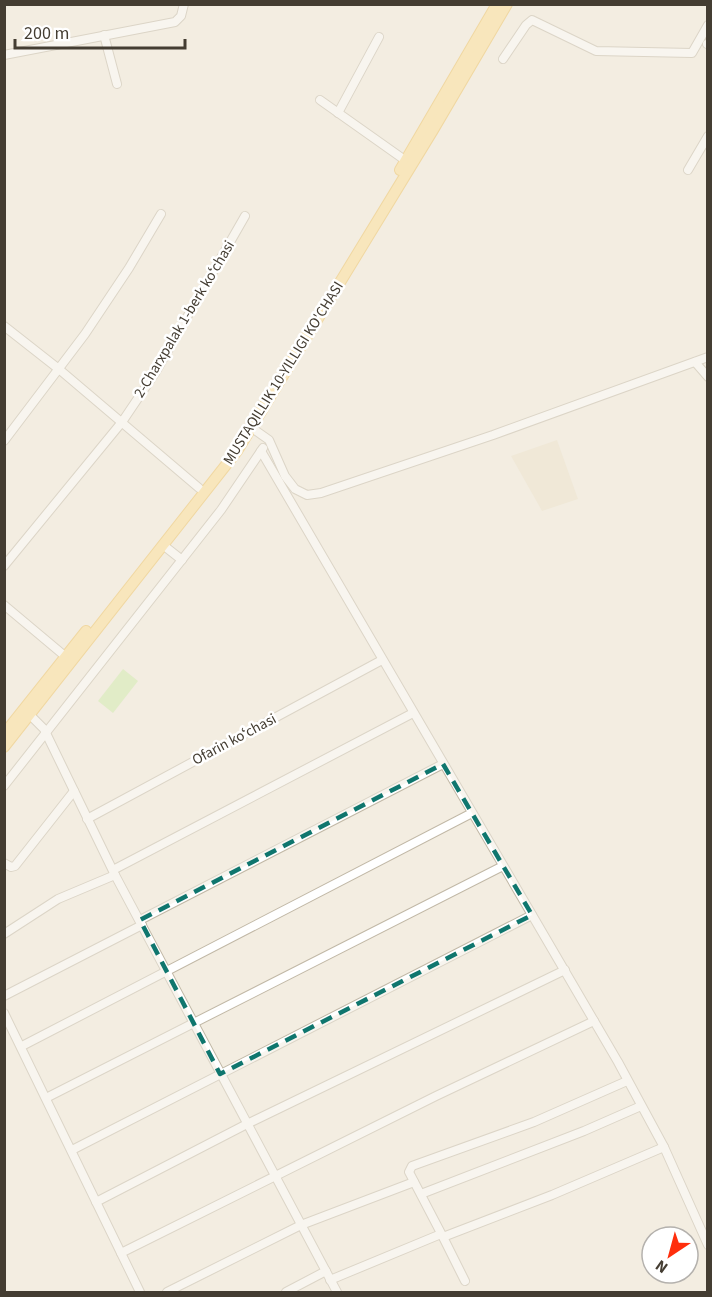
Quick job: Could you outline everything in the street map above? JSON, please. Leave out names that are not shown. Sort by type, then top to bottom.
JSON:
[{"type":"main road","name":"MUSTAQILLIK 10-YILLIGI KO'CHASI","points":[[4,747],[33,718],[166,547],[237,451],[408,163],[497,4]]},
{"type":"main road","name":"MUSTAQILLIK 10-YILLIGI KO'CHASI","points":[[4,734],[234,446],[507,4]]},
{"type":"street","points":[[4,55],[175,22],[181,16],[184,4]]},
{"type":"street","points":[[503,59],[526,25],[532,20],[603,52],[692,53],[708,25]]},
{"type":"street","points":[[104,34],[117,84]]},
{"type":"street","points":[[338,113],[379,37]]},
{"type":"street","points":[[320,100],[408,163]]},
{"type":"street","points":[[688,171],[708,136]]},
{"type":"street","points":[[4,441],[60,370],[129,268],[161,214]]},
{"type":"street","name":"2-Charxpalak 1-berk koʻchasi","points":[[4,566],[122,422],[154,373],[245,216]]},
{"type":"street","points":[[4,326],[60,370],[199,488]]},
{"type":"street","points":[[252,428],[269,440],[285,476],[295,489],[308,495],[315,494],[494,435],[708,357]]},
{"type":"street","points":[[695,362],[708,377]]},
{"type":"street","points":[[4,786],[221,510],[269,440]]},
{"type":"street","points":[[261,451],[565,970],[664,1147],[708,1245]]},
{"type":"street","points":[[166,547],[182,560]]},
{"type":"street","points":[[4,605],[66,657]]},
{"type":"street","name":"Ofarin koʻchasi","points":[[87,819],[382,660]]},
{"type":"street","points":[[4,934],[58,899],[114,873],[413,713]]},
{"type":"street","points":[[33,718],[45,731],[114,873],[337,1293]]},
{"type":"street","points":[[4,996],[443,764]]},
{"type":"street","points":[[4,863],[11,867],[15,866],[74,792]]},
{"type":"street","points":[[22,1046],[472,813]]},
{"type":"street","points":[[46,1098],[503,866]]},
{"type":"street","points":[[72,1150],[532,915]]},
{"type":"street","points":[[96,1202],[247,1124],[565,970]]},
{"type":"street","points":[[4,1013],[140,1293]]},
{"type":"street","points":[[121,1253],[435,1096],[594,1022]]},
{"type":"street","points":[[465,1281],[409,1172],[413,1165],[534,1122],[627,1081]]},
{"type":"street","points":[[421,1194],[584,1131],[641,1106]]},
{"type":"street","points":[[286,1293],[328,1275],[552,1196],[664,1147]]},
{"type":"street","points":[[167,1293],[301,1225],[414,1182]]},
{"type":"highlighted area","points":[[443,764],[532,915],[220,1074],[140,920]]},
{"type":"shaded area","points":[[557,440],[578,499],[542,511],[511,456]]},
{"type":"green space","points":[[123,669],[138,681],[113,713],[98,701]]}]
